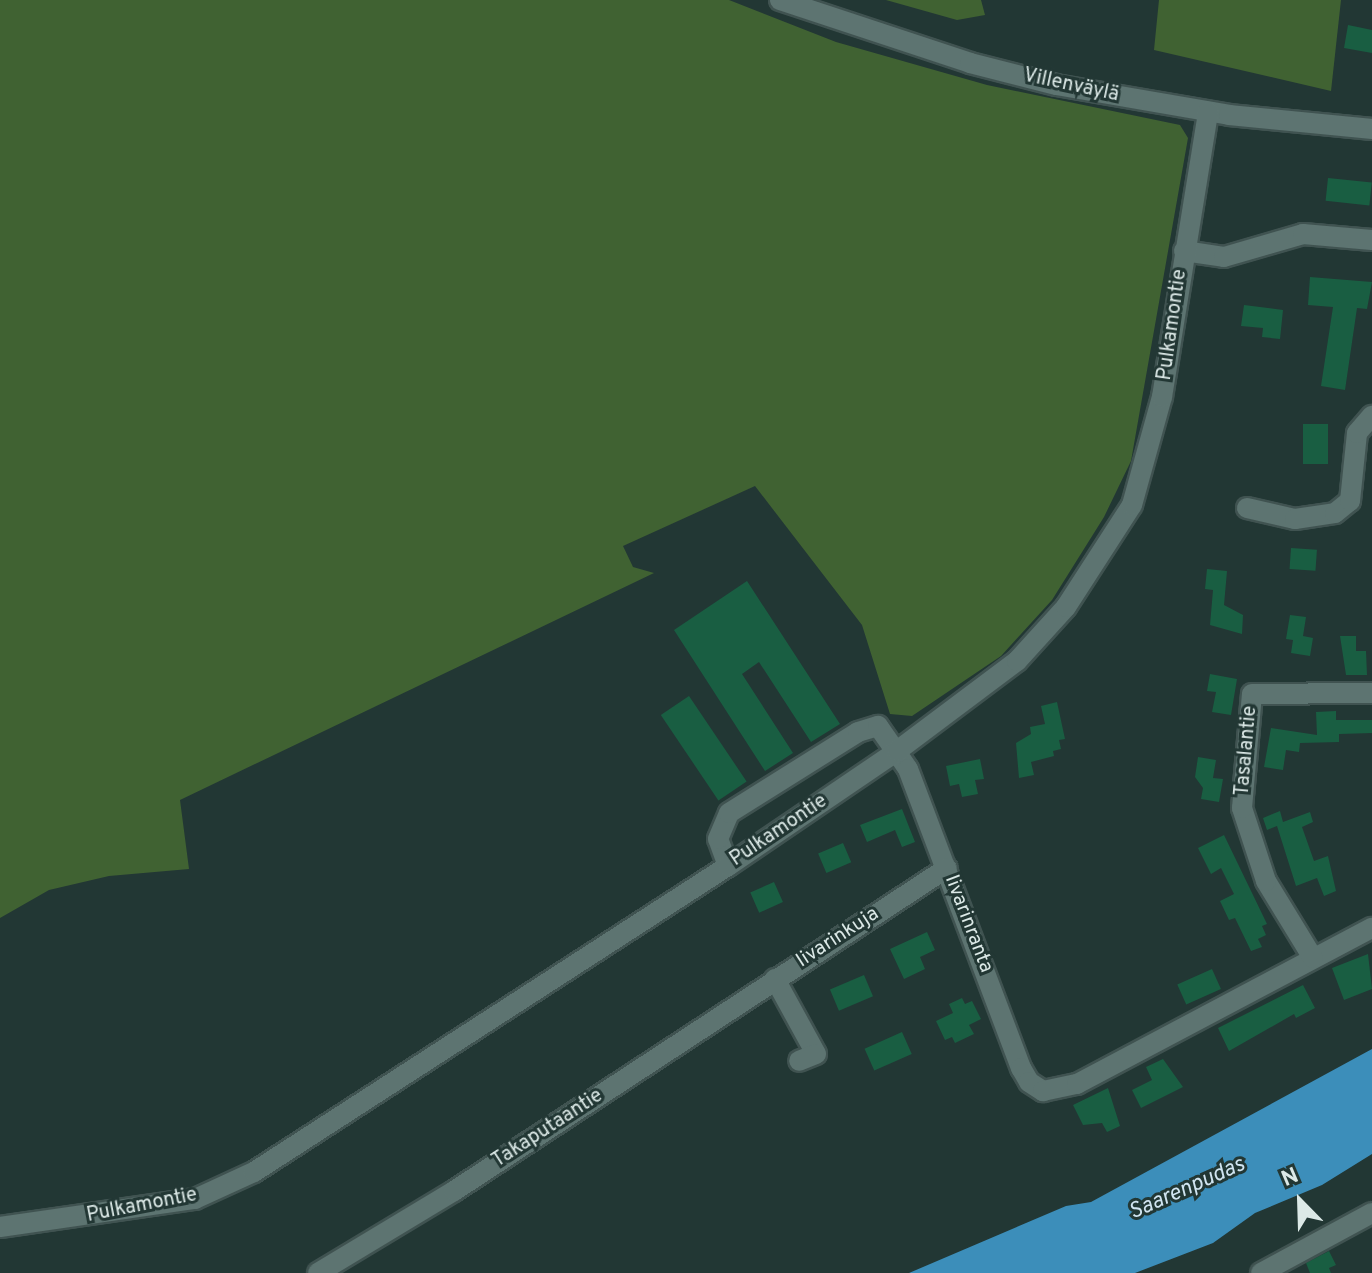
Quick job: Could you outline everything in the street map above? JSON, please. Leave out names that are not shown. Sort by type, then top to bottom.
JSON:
[{"type":"street","name":"Villenväylä","points":[[780,0],[970,63],[1208,112],[1372,129]]},
{"type":"street","name":"Pulkamontie","points":[[0,1227],[195,1199],[254,1172],[728,866],[897,751],[1017,661],[1066,607],[1132,505],[1162,397],[1208,112]]},
{"type":"street","points":[[1184,251],[1224,257],[1303,234],[1372,240]]},
{"type":"street","points":[[1247,508],[1295,519],[1335,513],[1350,501],[1357,433],[1372,416]]},
{"type":"street","name":"Tasalantie","points":[[1313,958],[1266,881],[1242,808],[1252,694],[1372,693]]},
{"type":"street","name":"Iivarinranta","points":[[728,866],[718,839],[729,813],[858,732],[878,726],[897,751],[947,868],[1021,1068],[1029,1082],[1043,1091],[1077,1084],[1313,958]]},
{"type":"street","name":"Iivarinkuja","points":[[799,1061],[816,1054],[775,979],[947,868]]},
{"type":"street","points":[[1313,958],[1372,928]]},
{"type":"street","name":"Takaputaantie","points":[[318,1273],[454,1191],[775,979]]},
{"type":"street","points":[[1261,1273],[1372,1213]]},
{"type":"green space","points":[[0,0],[729,0],[836,42],[987,85],[1180,125],[1188,138],[1131,461],[1104,517],[1052,600],[1001,656],[912,716],[890,714],[862,625],[755,486],[623,546],[633,567],[654,573],[180,800],[189,869],[109,876],[49,890],[0,918]]},
{"type":"green space","points":[[886,0],[981,0],[985,15],[957,20]]},
{"type":"green space","points":[[1159,0],[1341,0],[1331,91],[1154,50]]},
{"type":"water","name":"Saarenpudas","points":[[1372,1049],[1372,1154],[1322,1185],[1255,1213],[1213,1243],[1135,1273],[909,1273],[1066,1206],[1091,1202]]},
{"type":"building","points":[[1348,25],[1372,30],[1372,53],[1344,48]]},
{"type":"building","points":[[1328,178],[1372,183],[1369,205],[1326,201]]},
{"type":"building","points":[[1310,277],[1372,282],[1367,309],[1357,308],[1345,390],[1321,386],[1333,307],[1308,305]]},
{"type":"building","points":[[1244,305],[1283,310],[1280,339],[1262,337],[1263,328],[1241,326]]},
{"type":"building","points":[[1303,424],[1328,424],[1328,464],[1303,464]]},
{"type":"building","points":[[1291,548],[1317,550],[1315,571],[1290,569]]},
{"type":"building","points":[[1207,569],[1227,571],[1224,605],[1243,615],[1242,634],[1210,625],[1213,590],[1205,589]]},
{"type":"building","points":[[747,581],[840,724],[811,742],[759,662],[742,674],[793,753],[765,771],[674,630]]},
{"type":"building","points":[[1290,615],[1306,617],[1303,636],[1313,638],[1310,656],[1291,653],[1293,640],[1286,639]]},
{"type":"building","points":[[1340,636],[1356,636],[1356,651],[1366,651],[1367,675],[1346,675]]},
{"type":"building","points":[[1210,674],[1237,679],[1231,715],[1212,712],[1216,692],[1207,691]]},
{"type":"building","points":[[689,696],[747,781],[718,800],[661,715]]},
{"type":"building","points":[[1057,702],[1065,739],[1059,740],[1061,749],[1053,751],[1054,756],[1031,762],[1034,775],[1019,778],[1016,743],[1031,734],[1030,727],[1045,724],[1041,706]]},
{"type":"building","points":[[1336,711],[1336,720],[1372,720],[1372,733],[1339,734],[1339,742],[1300,743],[1299,752],[1286,750],[1283,770],[1264,767],[1271,728],[1317,735],[1316,712]]},
{"type":"building","points":[[1198,757],[1216,760],[1213,778],[1223,779],[1219,802],[1201,799],[1203,788],[1195,777]]},
{"type":"building","points":[[980,759],[984,779],[975,780],[978,794],[962,797],[959,784],[950,786],[946,766]]},
{"type":"building","points":[[902,809],[915,842],[902,847],[895,830],[867,842],[860,825]]},
{"type":"building","points":[[1280,811],[1283,822],[1310,812],[1313,822],[1302,827],[1314,861],[1328,856],[1336,891],[1324,896],[1317,878],[1296,886],[1277,826],[1267,830],[1263,818]]},
{"type":"building","points":[[1224,835],[1267,924],[1262,926],[1266,935],[1258,939],[1262,947],[1251,951],[1235,918],[1229,920],[1220,901],[1234,894],[1221,868],[1211,874],[1198,848]]},
{"type":"building","points":[[843,843],[851,862],[826,873],[818,854]]},
{"type":"building","points":[[774,882],[783,902],[759,913],[750,893]]},
{"type":"building","points":[[927,932],[935,950],[920,957],[925,969],[904,979],[890,949]]},
{"type":"building","points":[[1368,954],[1372,989],[1344,1000],[1332,968]]},
{"type":"building","points":[[1212,969],[1221,989],[1186,1005],[1177,984]]},
{"type":"building","points":[[864,975],[873,996],[839,1011],[830,989]]},
{"type":"building","points":[[1303,985],[1315,1008],[1296,1018],[1294,1014],[1229,1051],[1218,1028]]},
{"type":"building","points":[[962,998],[965,1004],[972,1001],[981,1019],[969,1025],[974,1034],[955,1043],[952,1037],[945,1040],[936,1021],[953,1013],[949,1004]]},
{"type":"building","points":[[902,1032],[912,1054],[874,1071],[865,1049]]},
{"type":"building","points":[[1163,1059],[1183,1087],[1141,1108],[1132,1090],[1152,1080],[1146,1067]]},
{"type":"building","points":[[1108,1088],[1120,1126],[1107,1132],[1102,1123],[1083,1125],[1073,1105]]},
{"type":"building","points":[[1329,1251],[1336,1265],[1329,1268],[1331,1273],[1310,1273],[1306,1263]]}]
